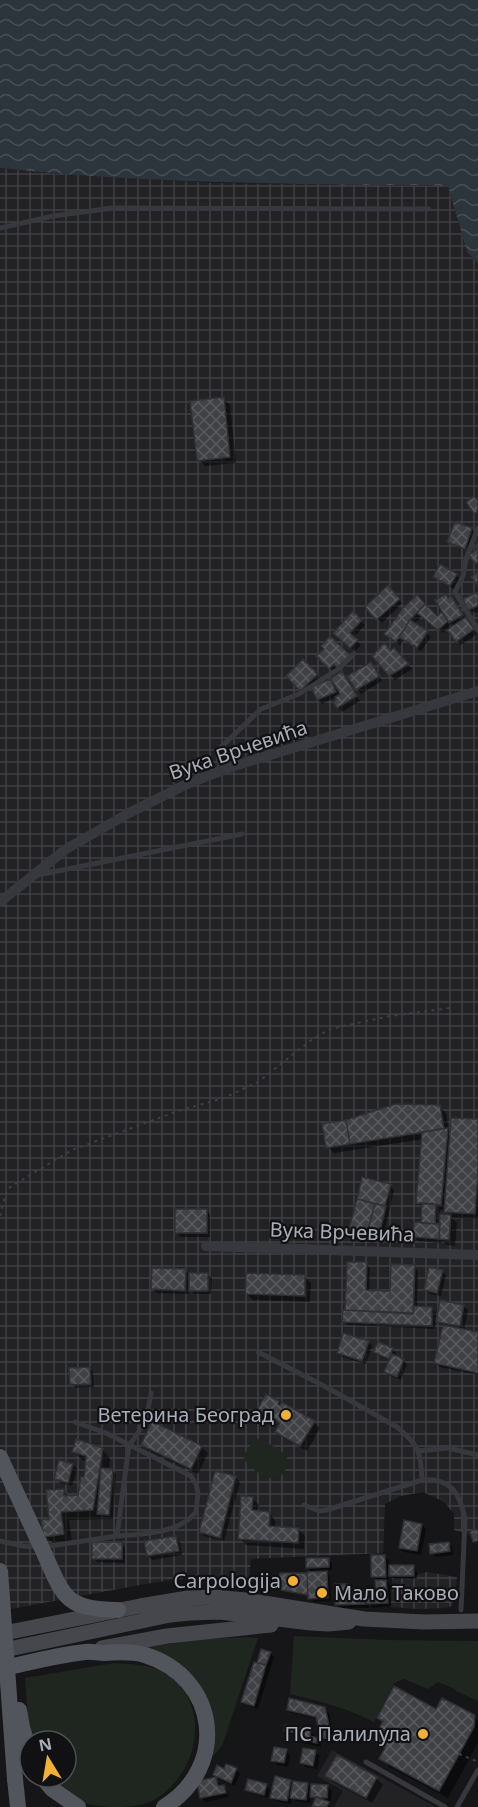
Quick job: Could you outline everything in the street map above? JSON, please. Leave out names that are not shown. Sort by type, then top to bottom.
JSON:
[{"type":"main road","points":[[0,1457],[62,1589],[75,1604],[82,1607],[118,1610]]},
{"type":"main road","points":[[0,1571],[3,1651],[18,1807]]},
{"type":"main road","points":[[0,1634],[188,1598],[214,1597],[257,1602],[364,1619]]},
{"type":"main road","points":[[3,1651],[180,1614],[220,1612],[328,1624],[364,1619],[461,1616],[478,1621]]},
{"type":"main road","points":[[0,1669],[167,1636],[294,1622]]},
{"type":"main road","points":[[3,1651],[14,1682],[23,1729]]},
{"type":"main road","points":[[87,1652],[144,1655],[177,1672],[199,1696],[208,1734],[206,1750],[195,1778],[185,1790],[164,1807]]},
{"type":"main road","points":[[52,1789],[78,1807]]},
{"type":"street","name":"Вука Врчевића","points":[[0,902],[66,849],[157,798],[220,771],[478,691]]},
{"type":"street","name":"Вука Врчевића","points":[[206,1246],[478,1255]]},
{"type":"lane","points":[[0,228],[53,216],[113,208],[429,209]]},
{"type":"lane","points":[[478,528],[455,592],[478,630]]},
{"type":"lane","points":[[220,771],[219,749],[261,709],[299,694],[340,669],[354,654]]},
{"type":"lane","points":[[31,876],[242,834]]},
{"type":"lane","points":[[258,1352],[397,1427],[414,1443],[419,1452],[422,1480]]},
{"type":"lane","points":[[117,1536],[129,1445],[147,1417],[151,1394]]},
{"type":"lane","points":[[0,1541],[43,1547],[173,1528],[190,1519],[196,1512],[198,1506],[196,1484],[191,1476],[106,1433],[75,1422]]},
{"type":"lane","points":[[419,1452],[448,1448],[478,1455]]},
{"type":"lane","points":[[304,1505],[319,1511],[327,1510],[422,1480],[431,1479],[448,1484],[457,1494],[465,1519],[461,1616]]},
{"type":"lane","points":[[366,1762],[446,1807]]},
{"type":"lane","points":[[458,1807],[478,1770]]},
{"type":"path","points":[[0,1216],[7,1190],[72,1150],[178,1111],[224,1098],[258,1083],[310,1041],[330,1029],[390,1016],[451,1008]]},
{"type":"path","points":[[459,1754],[478,1762]]},
{"type":"shaded area","points":[[0,168],[215,183],[448,186],[467,252],[478,263],[478,1537],[454,1530],[454,1514],[444,1502],[423,1492],[401,1496],[385,1504],[383,1553],[251,1559],[249,1581],[201,1576],[0,1611]]},
{"type":"shaded area","points":[[258,1439],[275,1447],[286,1456],[287,1467],[281,1476],[272,1478],[266,1476],[245,1461],[245,1453]]},
{"type":"shaded area","points":[[427,1572],[457,1577],[452,1606],[418,1609],[391,1607],[392,1578],[414,1578]]},
{"type":"shaded area","points":[[294,1636],[478,1641],[478,1701],[438,1682],[428,1689],[404,1679],[394,1683],[374,1722],[322,1702],[290,1694]]},
{"type":"shaded area","points":[[258,1638],[222,1746],[213,1756],[211,1719],[148,1647],[202,1639]]},
{"type":"shaded area","points":[[114,1663],[143,1665],[159,1670],[177,1682],[188,1698],[194,1716],[195,1736],[191,1755],[182,1773],[169,1789],[152,1801],[134,1806],[96,1805],[81,1802],[69,1796],[62,1789],[78,1789],[78,1729],[31,1729],[25,1678]]},
{"type":"shaded area","points":[[332,1750],[436,1807],[334,1807],[343,1791],[317,1776]]},
{"type":"water","points":[[0,0],[478,0],[478,263],[467,252],[448,186],[168,180],[0,168]]},
{"type":"building","points":[[224,397],[230,457],[197,461],[190,401]]},
{"type":"building","points":[[474,496],[478,501],[478,511],[474,514],[466,502]]},
{"type":"building","points":[[455,522],[472,528],[465,549],[447,542]]},
{"type":"building","points":[[478,540],[478,562],[475,564],[469,555],[477,549],[475,547]]},
{"type":"building","points":[[440,564],[457,574],[450,586],[433,577]]},
{"type":"building","points":[[478,572],[478,586],[471,577]]},
{"type":"building","points":[[388,585],[400,599],[376,620],[365,607]]},
{"type":"building","points":[[478,592],[478,606],[468,610],[463,599]]},
{"type":"building","points":[[446,594],[448,598],[451,596],[463,615],[449,623],[435,600]]},
{"type":"building","points":[[417,595],[425,604],[410,620],[396,642],[384,634],[403,608]]},
{"type":"building","points":[[425,604],[437,616],[442,612],[448,621],[438,630],[417,613]]},
{"type":"building","points":[[353,611],[362,620],[350,633],[358,640],[350,648],[333,633]]},
{"type":"building","points":[[466,617],[474,629],[456,642],[447,630]]},
{"type":"building","points":[[410,620],[428,631],[417,648],[399,637]]},
{"type":"building","points":[[330,636],[350,655],[337,668],[334,664],[329,669],[316,656],[324,649],[321,646]]},
{"type":"building","points":[[384,643],[391,650],[394,648],[409,664],[389,676],[372,656]]},
{"type":"building","points":[[303,659],[318,674],[300,691],[286,676]]},
{"type":"building","points":[[371,662],[380,676],[356,690],[347,676]]},
{"type":"building","points":[[342,671],[357,696],[337,708],[333,702],[340,694],[331,678]]},
{"type":"building","points":[[331,679],[336,692],[317,700],[311,687]]},
{"type":"building","points":[[395,1104],[440,1105],[444,1129],[350,1144],[346,1120]]},
{"type":"building","points":[[451,1118],[478,1119],[475,1214],[444,1212]]},
{"type":"building","points":[[346,1120],[350,1144],[326,1148],[322,1124]]},
{"type":"building","points":[[448,1128],[441,1205],[416,1203],[422,1132]]},
{"type":"building","points":[[362,1177],[391,1184],[385,1206],[357,1199]]},
{"type":"building","points":[[357,1199],[375,1204],[367,1234],[349,1229]]},
{"type":"building","points":[[422,1203],[436,1204],[435,1224],[421,1223]]},
{"type":"building","points":[[375,1204],[386,1206],[378,1240],[366,1237]]},
{"type":"building","points":[[175,1209],[207,1209],[207,1233],[175,1233]]},
{"type":"building","points":[[440,1214],[451,1215],[449,1240],[439,1239]]},
{"type":"building","points":[[414,1222],[440,1224],[439,1239],[413,1237]]},
{"type":"building","points":[[347,1262],[367,1262],[366,1290],[390,1291],[391,1264],[415,1265],[413,1313],[345,1310]]},
{"type":"building","points":[[429,1267],[443,1270],[437,1293],[424,1290]]},
{"type":"building","points":[[152,1268],[186,1269],[185,1291],[151,1289]]},
{"type":"building","points":[[189,1273],[208,1273],[208,1291],[189,1291]]},
{"type":"building","points":[[246,1273],[305,1275],[305,1296],[245,1294]]},
{"type":"building","points":[[440,1300],[464,1305],[460,1326],[436,1322]]},
{"type":"building","points":[[414,1306],[432,1307],[432,1326],[342,1322],[343,1310],[413,1314]]},
{"type":"building","points":[[443,1325],[478,1332],[478,1373],[434,1363]]},
{"type":"building","points":[[343,1333],[369,1341],[362,1361],[337,1353]]},
{"type":"building","points":[[378,1342],[393,1348],[389,1359],[373,1352]]},
{"type":"building","points":[[392,1354],[404,1359],[397,1377],[384,1372]]},
{"type":"building","points":[[90,1367],[91,1384],[70,1385],[69,1368]]},
{"type":"building","name":"Ветерина Београд","points":[[266,1394],[279,1401],[278,1404],[282,1402],[315,1421],[300,1446],[275,1432],[280,1423],[257,1410]]},
{"type":"building","points":[[152,1421],[202,1446],[191,1469],[141,1445]]},
{"type":"building","points":[[76,1439],[103,1448],[93,1510],[61,1512],[64,1534],[44,1537],[41,1520],[49,1519],[46,1490],[64,1489],[64,1496],[78,1495],[81,1477],[84,1477],[86,1456],[72,1452]]},
{"type":"building","points":[[59,1460],[73,1464],[68,1483],[54,1479]]},
{"type":"building","points":[[101,1468],[113,1469],[109,1515],[97,1514]]},
{"type":"building","points":[[215,1471],[236,1476],[220,1538],[199,1532]]},
{"type":"building","points":[[241,1496],[253,1497],[252,1510],[270,1512],[269,1526],[299,1528],[298,1543],[238,1539]]},
{"type":"building","points":[[404,1520],[422,1524],[417,1551],[399,1548]]},
{"type":"building","points":[[478,1529],[478,1541],[473,1542],[470,1531]]},
{"type":"building","points":[[176,1536],[179,1551],[147,1556],[144,1541]]},
{"type":"building","points":[[92,1542],[122,1542],[122,1559],[92,1559]]},
{"type":"building","points":[[449,1542],[450,1551],[430,1554],[429,1544]]},
{"type":"building","points":[[371,1555],[385,1555],[386,1577],[371,1577]]},
{"type":"building","points":[[306,1558],[329,1558],[329,1567],[306,1568]]},
{"type":"building","points":[[389,1565],[414,1565],[414,1576],[389,1576]]},
{"type":"building","points":[[327,1571],[328,1598],[308,1599],[307,1572]]},
{"type":"building","name":"Carpologija","points":[[280,1573],[307,1573],[308,1595],[276,1589]]},
{"type":"building","points":[[375,1580],[386,1580],[388,1603],[367,1604],[366,1594],[376,1594]]},
{"type":"building","points":[[335,1584],[347,1584],[347,1588],[365,1590],[365,1604],[335,1605]]},
{"type":"building","points":[[261,1649],[271,1652],[266,1665],[257,1663]]},
{"type":"building","points":[[254,1662],[266,1665],[254,1706],[241,1702]]},
{"type":"building","name":"ПС Палилула","points":[[394,1686],[436,1709],[442,1698],[475,1715],[474,1727],[439,1791],[379,1759],[385,1748],[373,1741],[383,1721],[377,1718]]},
{"type":"building","points":[[289,1698],[325,1707],[332,1739],[321,1738],[316,1717],[287,1710]]},
{"type":"building","points":[[285,1725],[311,1730],[310,1736],[318,1738],[317,1743],[296,1739],[297,1733],[284,1731]]},
{"type":"building","points":[[274,1747],[287,1749],[284,1763],[271,1761]]},
{"type":"building","points":[[303,1748],[316,1750],[313,1766],[300,1763]]},
{"type":"building","points":[[337,1755],[377,1777],[366,1798],[325,1776]]},
{"type":"building","points":[[226,1764],[237,1768],[231,1783],[213,1775],[217,1765],[224,1769]]},
{"type":"building","points":[[275,1776],[291,1780],[287,1801],[270,1798]]},
{"type":"building","points":[[216,1777],[218,1786],[224,1785],[226,1793],[200,1798],[197,1781]]},
{"type":"building","points":[[248,1779],[267,1784],[264,1795],[245,1790]]},
{"type":"building","points":[[293,1781],[308,1783],[306,1800],[290,1798]]},
{"type":"building","points":[[311,1784],[328,1785],[327,1798],[310,1797]]},
{"type":"building","points":[[316,1797],[329,1802],[327,1807],[312,1807]]},
{"type":"place","name":"Ветерина Београд","points":[[286,1415]]},
{"type":"place","name":"Carpologija","points":[[293,1581]]},
{"type":"place","name":"Мало Таково","points":[[322,1593]]},
{"type":"place","name":"ПС Палилула","points":[[423,1734]]}]
